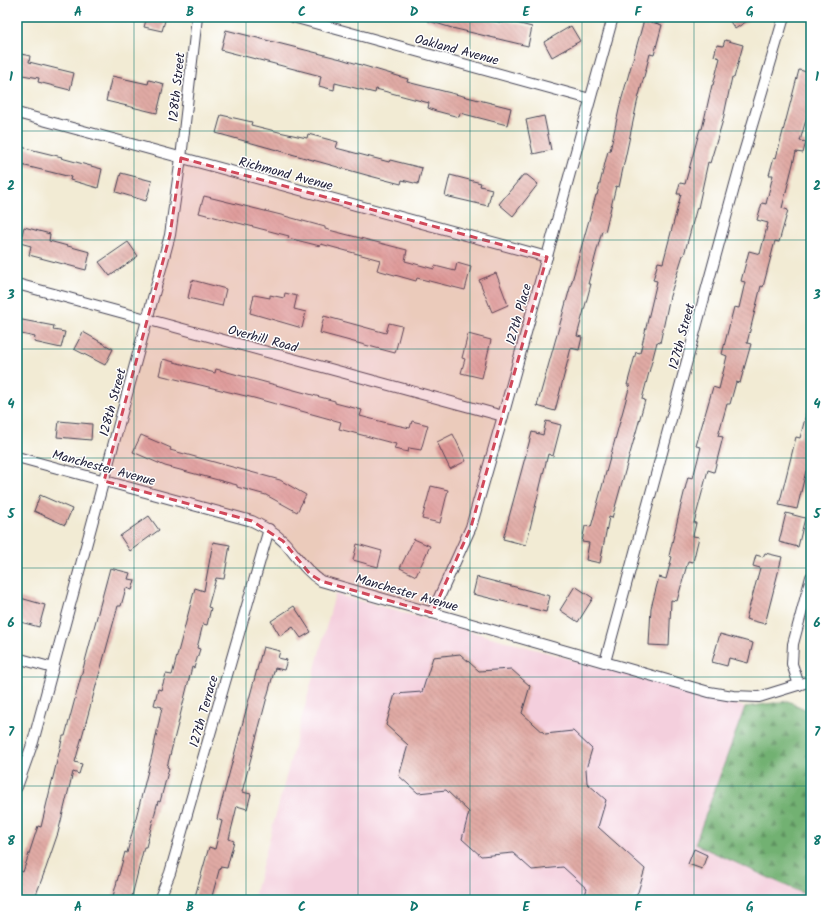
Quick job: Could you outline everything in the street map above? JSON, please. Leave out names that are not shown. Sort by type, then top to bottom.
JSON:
[{"type":"street","name":"128th Street","points":[[17,787],[33,742],[170,235],[181,158],[197,17]]},
{"type":"street","name":"Oakland Avenue","points":[[293,17],[590,99]]},
{"type":"street","name":"127th Place","points":[[432,613],[471,527],[613,17]]},
{"type":"street","name":"127th Street","points":[[605,662],[740,166],[784,17]]},
{"type":"street","name":"Richmond Avenue","points":[[17,113],[547,258]]},
{"type":"street","name":"Overhill Road","points":[[17,284],[503,416]]},
{"type":"street","name":"Manchester Avenue","points":[[17,457],[252,521],[269,529],[283,541],[310,574],[321,580],[709,692],[733,696],[760,697],[811,681]]},
{"type":"street","name":"127th Terrace","points":[[159,900],[170,873],[269,529]]},
{"type":"street","points":[[798,685],[792,664],[793,644],[811,577]]},
{"type":"street","points":[[17,658],[53,668]]},
{"type":"highlighted area","points":[[181,158],[547,257],[471,527],[432,613],[321,581],[310,574],[283,541],[252,521],[104,481],[170,235]]},
{"type":"shaded area","points":[[335,594],[745,707],[695,844],[811,897],[811,900],[253,900]]},
{"type":"green space","points":[[788,701],[811,712],[811,897],[695,844],[745,707]]},
{"type":"building","points":[[147,17],[166,17],[162,31],[144,27]]},
{"type":"building","points":[[427,17],[478,17],[503,23],[504,20],[532,27],[528,46],[452,28],[426,20]]},
{"type":"building","points":[[727,17],[753,17],[735,29]]},
{"type":"building","points":[[644,20],[662,25],[654,55],[650,54],[637,103],[619,187],[616,186],[605,232],[602,231],[588,284],[591,284],[577,336],[582,337],[579,350],[571,348],[555,411],[537,406],[597,195],[608,151],[610,151],[620,105]]},
{"type":"building","points":[[571,26],[580,41],[552,57],[544,42]]},
{"type":"building","points":[[226,30],[341,59],[408,79],[407,82],[511,108],[507,125],[460,113],[459,117],[436,111],[428,108],[429,103],[376,89],[375,93],[335,83],[334,90],[319,86],[321,76],[221,50]]},
{"type":"building","points":[[725,40],[743,45],[734,78],[732,77],[723,120],[710,163],[708,162],[698,208],[697,207],[684,255],[670,296],[660,343],[657,342],[642,399],[645,400],[612,518],[609,517],[600,563],[586,560],[589,543],[582,542],[585,526],[591,527],[630,385],[627,385],[636,352],[640,353],[657,281],[653,280],[658,262],[663,263],[681,194],[677,194],[680,183],[685,184],[700,129],[702,129],[720,58],[714,56],[717,45],[723,46]]},
{"type":"building","points":[[17,53],[30,56],[29,62],[74,73],[70,90],[38,82],[39,78],[17,74]]},
{"type":"building","points":[[799,70],[811,73],[811,102],[800,141],[806,142],[803,153],[796,152],[782,208],[788,210],[779,242],[775,241],[763,287],[761,286],[747,343],[751,344],[740,383],[736,382],[730,404],[727,404],[718,436],[723,437],[714,472],[708,470],[694,523],[696,523],[693,536],[699,537],[693,562],[688,561],[677,601],[671,600],[669,646],[649,645],[651,608],[659,577],[666,579],[672,557],[669,556],[680,509],[688,477],[693,478],[701,447],[696,446],[713,387],[719,389],[727,356],[722,354],[734,307],[739,308],[745,282],[741,281],[749,251],[760,254],[768,223],[757,220],[762,203],[766,204],[773,175],[769,175],[774,157],[776,158]]},
{"type":"building","points":[[112,76],[148,84],[149,80],[164,84],[157,113],[106,101]]},
{"type":"building","points":[[221,115],[252,122],[251,125],[279,132],[307,138],[308,134],[338,142],[336,148],[389,162],[390,160],[422,168],[418,184],[402,180],[401,184],[216,133]]},
{"type":"building","points":[[544,116],[551,150],[533,154],[526,120]]},
{"type":"building","points":[[17,146],[102,169],[98,188],[70,180],[71,177],[17,164]]},
{"type":"building","points":[[121,173],[152,181],[146,201],[116,192]]},
{"type":"building","points":[[450,175],[481,183],[480,186],[492,189],[488,206],[445,196]]},
{"type":"building","points":[[523,175],[527,175],[538,184],[513,216],[499,204]]},
{"type":"building","points":[[204,196],[281,215],[325,227],[325,229],[407,250],[405,261],[434,269],[435,266],[455,271],[457,263],[471,267],[465,290],[417,278],[416,281],[377,270],[380,260],[321,244],[320,246],[288,238],[289,236],[199,213]]},
{"type":"building","points":[[24,227],[50,234],[49,241],[90,252],[86,270],[29,255],[31,246],[20,243]]},
{"type":"building","points":[[128,242],[138,256],[110,276],[99,262]]},
{"type":"building","points":[[496,273],[508,305],[492,312],[479,280]]},
{"type":"building","points":[[192,280],[226,289],[222,306],[188,298]]},
{"type":"building","points":[[285,293],[297,296],[294,309],[306,312],[302,328],[250,313],[254,295],[270,298],[270,295],[284,298]]},
{"type":"building","points":[[324,316],[386,333],[389,323],[402,326],[395,353],[320,333]]},
{"type":"building","points":[[17,319],[54,326],[53,330],[65,332],[61,348],[34,342],[35,337],[17,333]]},
{"type":"building","points":[[83,332],[113,349],[105,365],[74,349]]},
{"type":"building","points":[[468,334],[491,340],[482,378],[461,373],[465,359],[462,358]]},
{"type":"building","points":[[163,359],[215,373],[216,369],[335,401],[335,403],[362,410],[360,416],[387,423],[410,428],[412,421],[428,425],[421,450],[409,448],[408,452],[394,449],[396,444],[339,429],[341,422],[254,398],[159,375]]},
{"type":"building","points":[[808,407],[811,407],[811,461],[808,471],[806,471],[797,509],[779,505],[796,437],[800,438]]},
{"type":"building","points":[[59,421],[92,424],[91,440],[57,437]]},
{"type":"building","points":[[546,421],[561,425],[553,456],[548,454],[526,545],[503,539],[532,432],[543,435]]},
{"type":"building","points":[[453,434],[466,461],[450,469],[437,442]]},
{"type":"building","points":[[141,435],[171,448],[170,450],[280,480],[306,495],[297,512],[266,495],[237,487],[237,485],[165,466],[133,452]]},
{"type":"building","points":[[431,486],[448,490],[440,523],[422,519]]},
{"type":"building","points":[[40,495],[72,509],[65,525],[34,511]]},
{"type":"building","points":[[786,513],[805,518],[798,547],[779,542]]},
{"type":"building","points":[[149,516],[159,530],[130,551],[120,536]]},
{"type":"building","points":[[414,539],[430,546],[416,576],[400,568]]},
{"type":"building","points":[[213,542],[230,545],[224,579],[216,578],[208,607],[211,608],[207,625],[203,624],[197,648],[200,649],[194,668],[192,667],[167,767],[169,768],[160,802],[158,801],[146,847],[144,847],[131,900],[112,900],[125,852],[127,853],[153,751],[162,707],[154,705],[158,689],[161,690],[166,674],[172,675],[195,588],[204,591]]},
{"type":"building","points":[[357,544],[382,551],[378,567],[353,560]]},
{"type":"building","points":[[765,553],[782,557],[765,624],[746,619],[760,568],[753,566],[756,555],[763,557]]},
{"type":"building","points":[[110,568],[130,573],[128,579],[135,580],[132,590],[126,588],[121,606],[118,606],[75,762],[82,764],[79,774],[73,772],[58,833],[46,868],[34,900],[17,900],[17,880],[21,871],[23,872],[38,826],[41,827],[63,736],[65,736]]},
{"type":"building","points":[[477,577],[550,596],[546,612],[473,594]]},
{"type":"building","points":[[575,586],[593,598],[578,622],[560,610]]},
{"type":"building","points":[[17,597],[45,605],[39,627],[17,621]]},
{"type":"building","points":[[294,606],[311,632],[301,638],[293,627],[280,636],[271,621]]},
{"type":"building","points":[[720,634],[753,643],[748,663],[729,658],[727,666],[712,662]]},
{"type":"building","points":[[263,647],[280,651],[278,658],[287,660],[284,670],[275,668],[267,697],[242,792],[251,794],[247,809],[237,806],[229,839],[234,841],[227,868],[220,867],[211,900],[194,900],[209,847],[215,849],[222,821],[217,819]]},
{"type":"building","points":[[460,654],[479,671],[511,669],[530,686],[522,713],[545,734],[573,731],[592,749],[586,769],[587,783],[606,800],[598,827],[645,869],[638,892],[631,900],[583,900],[587,889],[563,867],[532,870],[513,853],[481,856],[462,839],[469,812],[446,790],[418,793],[399,776],[408,745],[386,725],[395,694],[422,692],[433,657]]},
{"type":"building","points":[[694,849],[707,855],[702,869],[688,864]]}]
